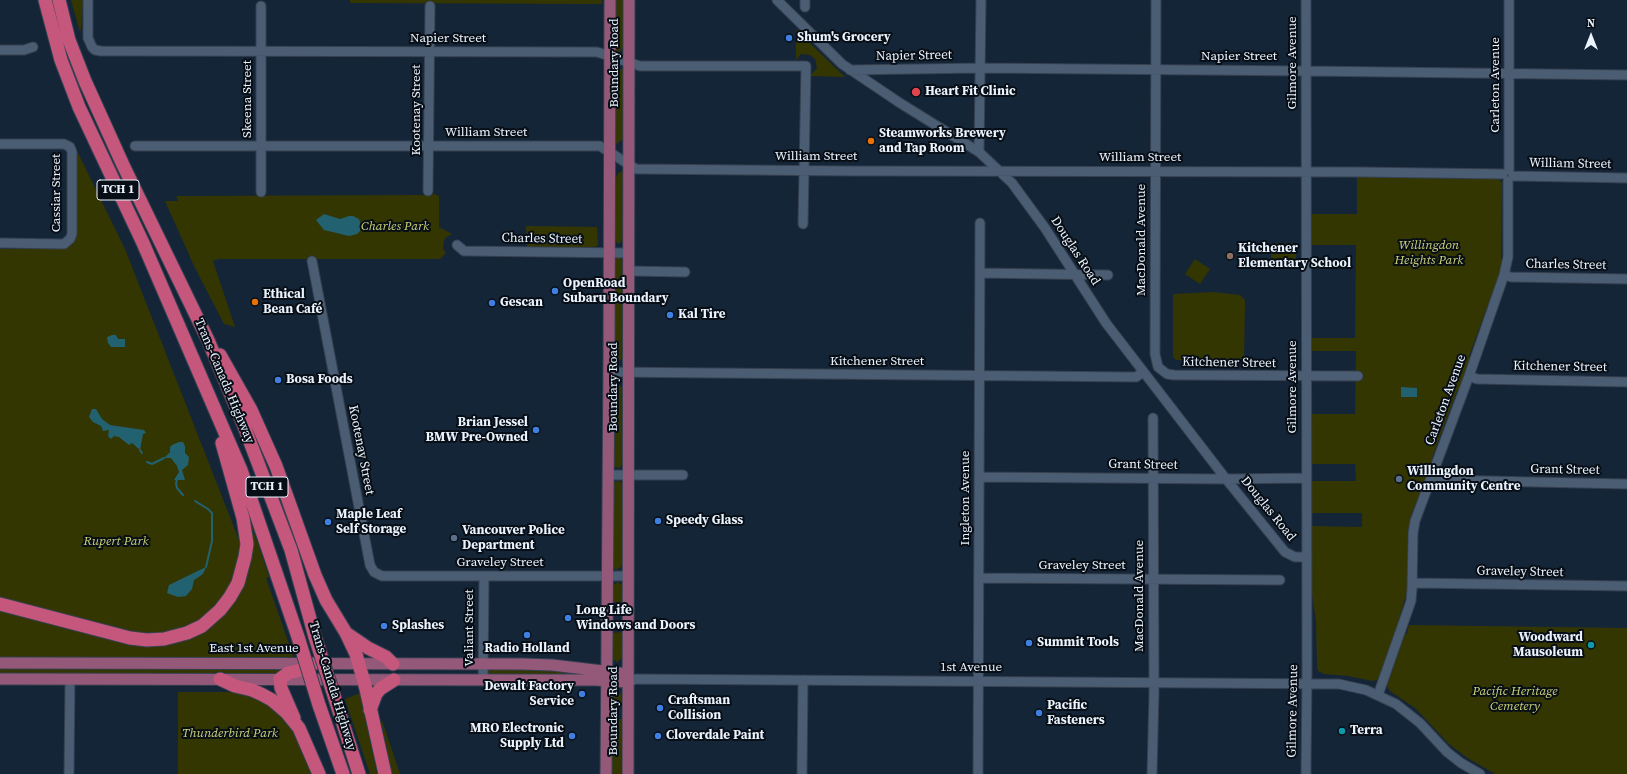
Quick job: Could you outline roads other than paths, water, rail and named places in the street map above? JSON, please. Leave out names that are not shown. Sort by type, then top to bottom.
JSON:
[{"type":"highway","name":"Trans-Canada Highway","points":[[45,0],[61,60],[79,107],[136,230],[241,470],[298,637],[342,774]]},
{"type":"highway","name":"Trans-Canada Highway","points":[[59,1],[69,40],[88,88],[123,165],[208,340],[247,433],[291,550],[315,637],[359,774]]},
{"type":"highway","points":[[208,340],[224,360],[251,410],[276,466],[315,575],[326,600],[346,633],[363,680],[385,774]]},
{"type":"highway","points":[[0,604],[114,635],[147,640],[164,639],[187,633],[202,626],[220,610],[238,583],[243,570],[247,544],[243,518],[237,495],[200,377]]},
{"type":"highway","points":[[346,633],[368,648],[386,657],[393,664]]},
{"type":"highway","points":[[313,664],[301,670],[288,673],[280,679],[281,688],[319,774]]},
{"type":"highway","points":[[220,679],[235,686],[256,692],[272,700],[286,712],[299,728]]},
{"type":"highway","points":[[370,710],[376,694],[380,689],[394,680]]},
{"type":"main road","name":"Boundary Road","points":[[606,774],[610,253],[610,0]]},
{"type":"main road","name":"Boundary Road","points":[[628,774],[631,678],[628,576],[629,0]]},
{"type":"main road","name":"East 1st Avenue","points":[[0,663],[552,665],[606,676]]},
{"type":"main road","name":"East 1st Avenue","points":[[0,679],[483,680],[606,676],[631,678]]},
{"type":"street","name":"Napier Street","points":[[88,0],[88,38],[95,50],[101,51],[597,52],[640,66],[806,66],[804,170]]},
{"type":"street","name":"Douglas Road","points":[[777,0],[822,46],[850,70],[979,152],[1000,171],[1012,184],[1045,228],[1106,323],[1226,479],[1285,552],[1295,557],[1307,558]]},
{"type":"street","points":[[979,152],[981,0]]},
{"type":"street","name":"MacDonald Avenue","points":[[1155,359],[1154,171],[1156,0]]},
{"type":"street","name":"Gilmore Avenue","points":[[1306,0],[1306,774]]},
{"type":"street","name":"Carleton Avenue","points":[[1378,695],[1407,614],[1412,593],[1414,529],[1504,275],[1508,257],[1510,74],[1509,0]]},
{"type":"street","name":"Skeena Street","points":[[261,6],[261,192]]},
{"type":"street","name":"Kootenay Street","points":[[428,191],[430,146],[430,6]]},
{"type":"street","points":[[0,50],[24,50],[33,47]]},
{"type":"street","name":"Napier Street","points":[[850,70],[980,68],[1627,75]]},
{"type":"street","name":"Cassiar Street","points":[[0,144],[64,144],[70,147],[72,152],[72,234],[70,239],[64,244],[0,244]]},
{"type":"street","name":"William Street","points":[[135,146],[600,146],[636,169],[1306,172],[1627,178]]},
{"type":"street","points":[[803,224],[804,170]]},
{"type":"street","name":"Ingleton Avenue","points":[[978,774],[980,223]]},
{"type":"street","name":"Charles Street","points":[[457,245],[464,251],[628,253]]},
{"type":"street","name":"Kootenay Street","points":[[312,261],[370,565],[374,572]]},
{"type":"street","points":[[628,270],[685,272]]},
{"type":"street","points":[[980,273],[1108,275]]},
{"type":"street","name":"Charles Street","points":[[1504,275],[1511,277],[1627,279]]},
{"type":"street","name":"Kitchener Street","points":[[1155,359],[1161,370],[1167,374],[1174,375],[1358,376]]},
{"type":"street","name":"Kitchener Street","points":[[609,372],[1136,377],[1143,372]]},
{"type":"street","name":"Kitchener Street","points":[[1469,376],[1477,379],[1627,382]]},
{"type":"street","name":"MacDonald Avenue","points":[[1152,774],[1154,682],[1153,418]]},
{"type":"street","points":[[608,475],[683,475]]},
{"type":"street","name":"Grant Street","points":[[980,477],[1226,479],[1306,478]]},
{"type":"street","name":"Grant Street","points":[[1431,478],[1441,480],[1627,484]]},
{"type":"street","name":"Graveley Street","points":[[374,572],[382,576],[628,576]]},
{"type":"street","name":"Valiant Street","points":[[483,680],[484,576]]},
{"type":"street","name":"Graveley Street","points":[[979,578],[1280,580]]},
{"type":"street","name":"Graveley Street","points":[[1413,583],[1627,586]]},
{"type":"street","name":"1st Avenue","points":[[631,678],[1307,683]]},
{"type":"street","points":[[69,774],[70,679]]},
{"type":"street","points":[[802,774],[803,680]]},
{"type":"street","points":[[1307,683],[1351,686],[1366,690],[1396,704],[1409,712],[1420,722],[1447,752],[1461,763],[1480,774]]},
{"type":"waterway","points":[[147,462],[152,464],[164,458]]},
{"type":"waterway","points":[[177,480],[177,488],[183,495]]},
{"type":"waterway","points":[[195,501],[212,513],[212,541],[206,567]]},
{"type":"place","name":"Shum's Grocery","points":[[789,38]]},
{"type":"place","name":"Heart Fit Clinic","points":[[916,92]]},
{"type":"place","name":"Steamworks Brewery and Tap Room","points":[[871,141]]},
{"type":"place","name":"Kitchener Elementary School","points":[[1230,256]]},
{"type":"place","name":"OpenRoad Subaru Boundary","points":[[555,291]]},
{"type":"place","name":"Ethical Bean Café","points":[[255,302]]},
{"type":"place","name":"Gescan","points":[[492,303]]},
{"type":"place","name":"Kal Tire","points":[[670,315]]},
{"type":"place","name":"Bosa Foods","points":[[278,380]]},
{"type":"place","name":"Brian Jessel BMW Pre-Owned","points":[[536,430]]},
{"type":"place","name":"Willingdon Community Centre","points":[[1399,479]]},
{"type":"place","name":"Speedy Glass","points":[[658,521]]},
{"type":"place","name":"Maple Leaf Self Storage","points":[[328,522]]},
{"type":"place","name":"Vancouver Police Department","points":[[454,538]]},
{"type":"place","name":"Long Life Windows and Doors","points":[[568,618]]},
{"type":"place","name":"Splashes","points":[[384,626]]},
{"type":"place","name":"Radio Holland","points":[[527,635]]},
{"type":"place","name":"Summit Tools","points":[[1029,643]]},
{"type":"place","name":"Woodward Mausoleum","points":[[1591,645]]},
{"type":"place","name":"Dewalt Factory Service","points":[[582,694]]},
{"type":"place","name":"Craftsman Collision","points":[[660,708]]},
{"type":"place","name":"Pacific Fasteners","points":[[1039,713]]},
{"type":"place","name":"Terra","points":[[1342,731]]},
{"type":"place","name":"MRO Electronic Supply Ltd","points":[[572,736]]},
{"type":"place","name":"Cloverdale Paint","points":[[658,736]]},
{"type":"park label","name":"Charles Park","points":[[395,227]]},
{"type":"park label","name":"Willingdon Heights Park","points":[[1429,254]]},
{"type":"park label","name":"Rupert Park","points":[[116,542]]},
{"type":"park label","name":"Pacific Heritage Cemetery","points":[[1515,700]]},
{"type":"park label","name":"Thunderbird Park","points":[[230,734]]}]
